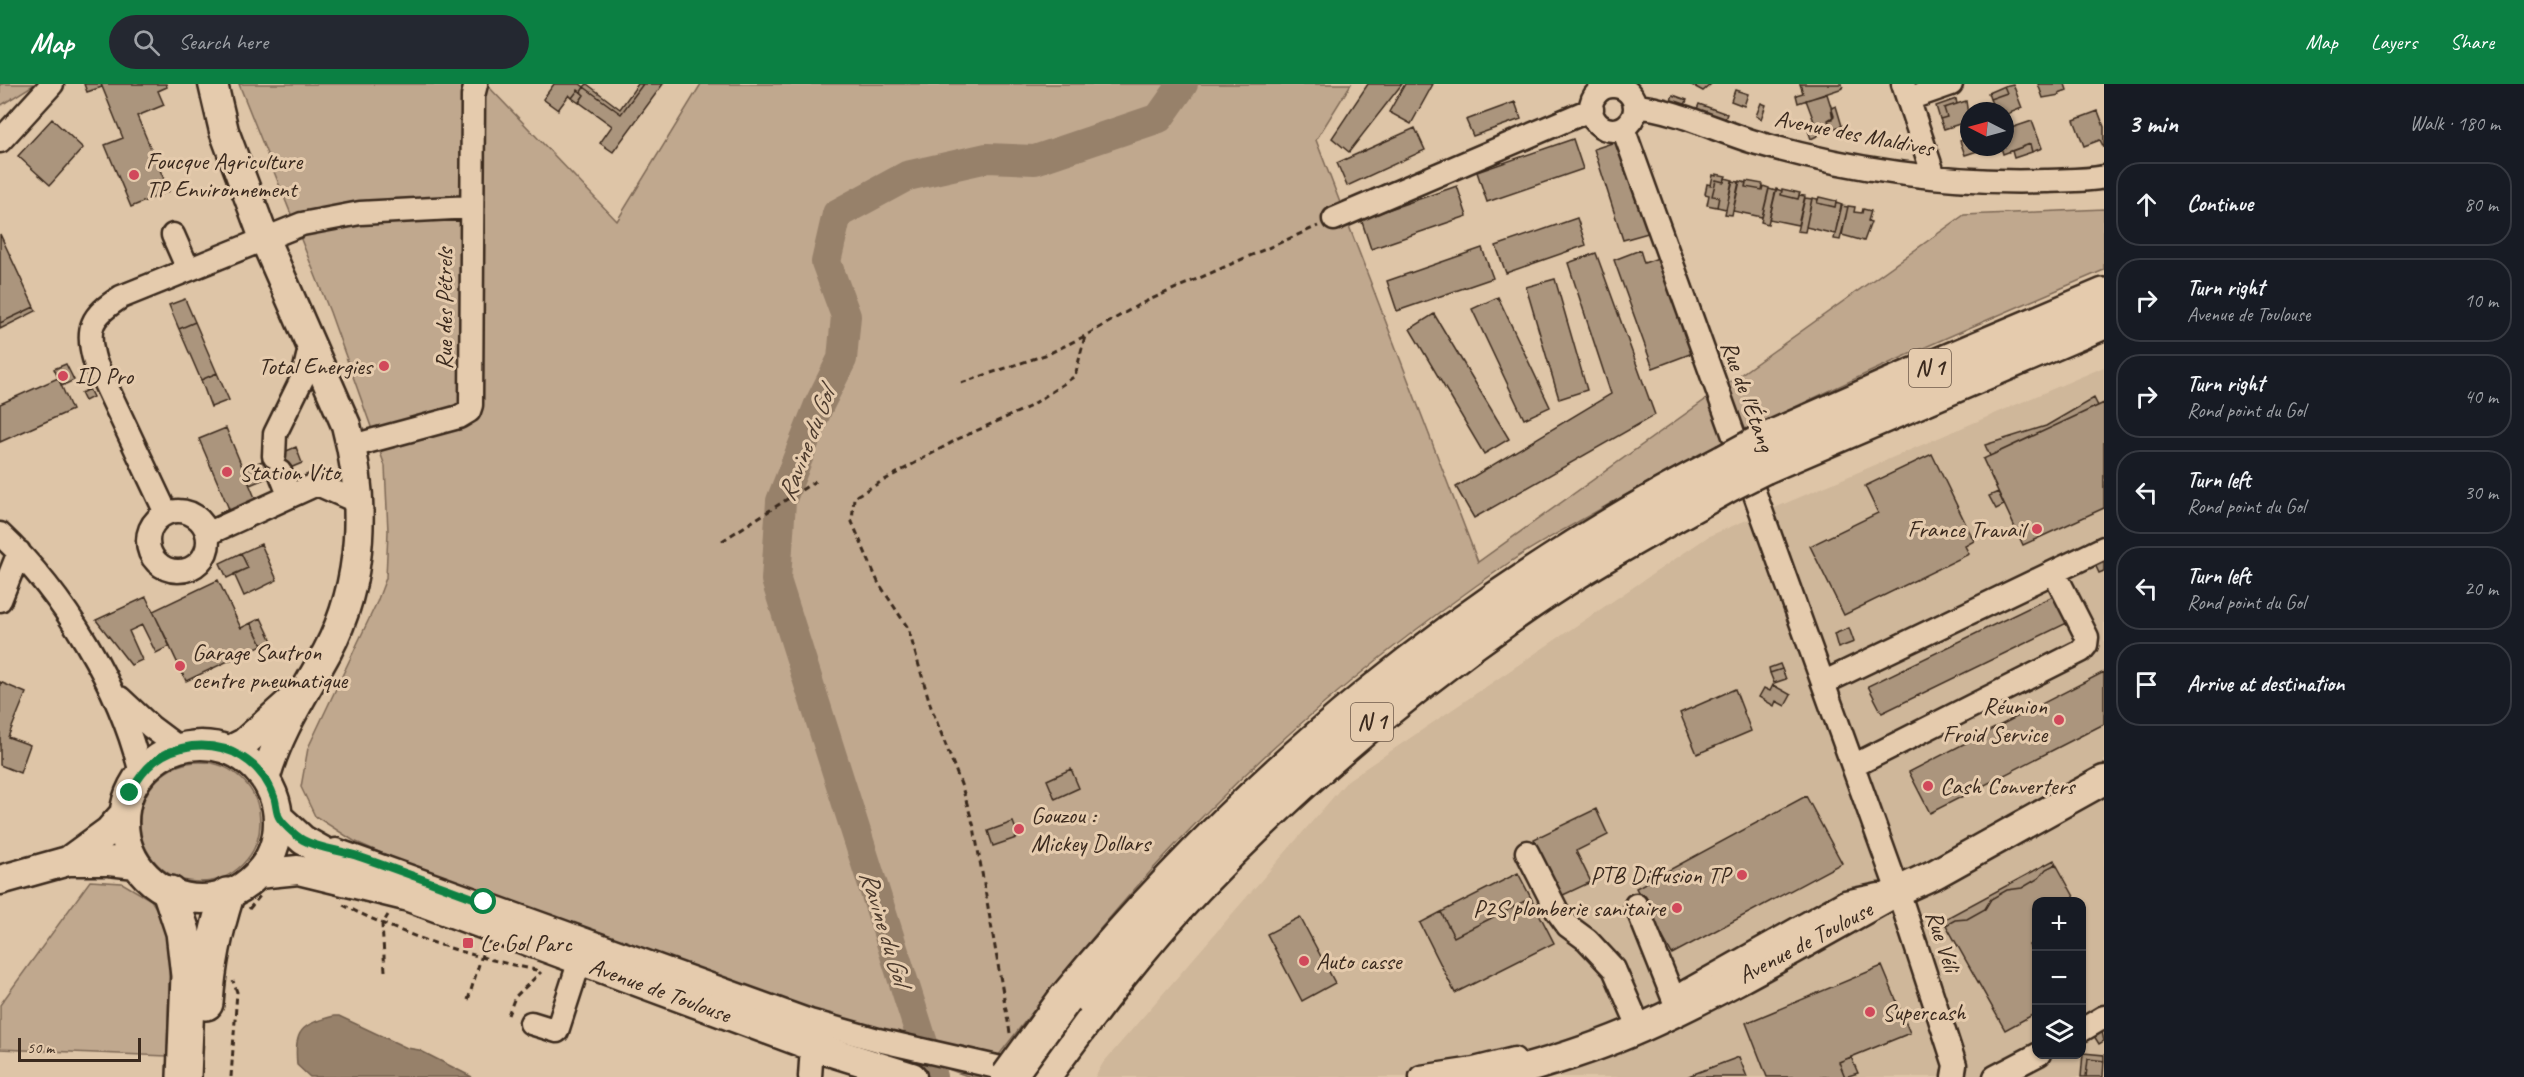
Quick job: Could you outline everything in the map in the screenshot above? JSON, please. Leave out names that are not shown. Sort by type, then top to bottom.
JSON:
[{"type":"highway","name":"N 1","points":[[1027,1076],[1074,1034],[1125,968],[1195,888],[1277,806],[1355,735],[1411,689],[1530,602],[1621,546],[1728,473],[1886,387],[2104,295]]},
{"type":"highway","name":"N 1","points":[[1761,456],[2104,322]]},
{"type":"highway","name":"N 1","points":[[1027,1076],[1065,999],[1156,894],[1245,803],[1302,751],[1392,674],[1509,588],[1652,500],[1728,473]]},
{"type":"highway","points":[[170,893],[183,932],[188,976],[184,1077]]},
{"type":"highway","points":[[201,1077],[209,963],[214,938],[236,904]]},
{"type":"main road","points":[[213,84],[224,131],[264,238],[346,425],[352,446],[358,502],[357,566],[347,603],[328,650],[303,691],[272,754],[265,779]]},
{"type":"main road","points":[[230,750],[244,742],[303,691]]},
{"type":"main road","points":[[205,744],[230,750],[244,757],[265,779],[274,797],[278,818],[276,838],[263,884],[249,883],[236,904],[199,900],[170,893],[146,876],[136,864],[126,840],[124,814],[130,793],[151,762],[179,748],[205,744]]},
{"type":"main road","name":"Avenue de Toulouse","points":[[1495,1077],[1556,1060],[1676,1004],[1935,874],[2104,780]]},
{"type":"main road","points":[[68,861],[109,831],[124,814]]},
{"type":"main road","name":"Avenue de Toulouse","points":[[278,818],[303,840],[353,869],[398,906]]},
{"type":"main road","points":[[5,875],[68,861],[109,861],[136,864]]},
{"type":"main road","name":"Avenue de Toulouse","points":[[263,884],[298,870],[577,971],[812,1046],[901,1064]]},
{"type":"street","points":[[3,129],[52,84]]},
{"type":"street","name":"Rue des Pétrels","points":[[352,446],[459,417],[469,411],[471,405],[473,96],[476,84]]},
{"type":"street","points":[[1934,176],[1906,91],[1951,84]]},
{"type":"street","points":[[1622,91],[1630,122],[1623,128],[1614,130],[1600,125],[1594,118],[1593,100],[1599,92],[1622,91]]},
{"type":"street","name":"Avenue des Maldives","points":[[1622,91],[1666,111],[1759,143],[1825,160],[1882,171],[2010,182],[2104,177]]},
{"type":"street","points":[[1334,219],[1592,109]]},
{"type":"street","name":"Rue de l'Étang","points":[[1623,128],[1898,891]]},
{"type":"street","points":[[166,513],[95,363],[89,342],[92,323],[104,308],[121,297],[302,224],[360,213],[471,207]]},
{"type":"street","points":[[173,235],[188,269]]},
{"type":"street","points":[[289,495],[277,464],[275,434],[303,377],[311,344]]},
{"type":"street","points":[[207,534],[317,484],[358,502]]},
{"type":"street","points":[[183,511],[191,514],[204,525],[207,534],[205,554],[199,562],[180,571],[170,570],[153,558],[148,538],[157,519],[166,513],[183,511]]},
{"type":"street","points":[[0,534],[19,552],[64,610],[112,691],[122,712],[141,774]]},
{"type":"street","points":[[1823,683],[2104,548]]},
{"type":"street","points":[[0,600],[19,552]]},
{"type":"street","points":[[1853,766],[2081,651],[2086,645],[2087,637],[2054,573]]},
{"type":"street","points":[[112,691],[151,727],[179,748]]},
{"type":"street","points":[[303,840],[368,860],[810,1021],[901,1064],[965,1061],[1027,1076]]},
{"type":"street","points":[[1421,1077],[1474,1069],[1548,1050],[1637,1023],[1614,969],[1587,940],[1568,926],[1557,911],[1527,852]]},
{"type":"street","name":"Rue Véli","points":[[1898,891],[1956,1073]]},
{"type":"street","points":[[1635,904],[1676,1004]]},
{"type":"street","points":[[531,1023],[557,1031],[577,971]]},
{"type":"street","points":[[2086,1028],[2104,1017]]},
{"type":"street","points":[[810,1077],[812,1046]]},
{"type":"street","points":[[1995,1077],[2032,1058]]},
{"type":"path","points":[[961,383],[1048,354],[1085,336],[1140,304],[1334,219]]},
{"type":"path","points":[[1027,1076],[999,959],[974,827],[962,787],[931,707],[908,628],[878,582],[852,522],[854,497],[958,439],[1029,407],[1075,376],[1085,336]]},
{"type":"path","points":[[722,541],[817,480]]},
{"type":"path","points":[[236,904],[258,897],[263,884]]},
{"type":"path","points":[[335,901],[382,925],[481,958],[541,971],[577,971]]},
{"type":"path","points":[[385,971],[382,925],[398,906]]},
{"type":"path","points":[[468,1000],[485,945]]},
{"type":"path","points":[[508,1015],[514,997],[541,971],[546,961]]},
{"type":"path","points":[[230,971],[237,992],[231,1077]]},
{"type":"shaded area","points":[[0,84],[35,84],[0,106]]},
{"type":"shaded area","points":[[239,84],[486,84],[617,221],[701,84],[1351,84],[1316,140],[1478,562],[1964,215],[2104,209],[2104,270],[1855,379],[1672,469],[1510,562],[1431,618],[1316,710],[1210,809],[1149,873],[1063,973],[982,1077],[970,1077],[786,1011],[431,875],[354,841],[315,816],[301,787],[308,748],[377,602],[386,578],[388,531],[385,466],[330,312]]},
{"type":"shaded area","points":[[2104,367],[2104,1077],[1095,1077],[1103,1063],[1348,780],[1709,536]]},
{"type":"shaded area","points":[[200,762],[223,767],[242,780],[255,799],[260,822],[255,845],[242,864],[223,877],[200,882],[177,877],[158,864],[145,845],[140,822],[145,799],[158,780],[177,767]]},
{"type":"shaded area","points":[[90,881],[122,883],[151,900],[164,921],[170,942],[167,1056],[0,1049],[0,1005]]},
{"type":"shaded area","points":[[339,1016],[407,1048],[419,1050],[472,1077],[310,1077],[297,1065],[296,1053],[299,1036],[302,1030],[314,1022]]},
{"type":"building","points":[[84,84],[101,84],[102,87],[87,92]]},
{"type":"building","points":[[101,84],[166,84],[167,87],[158,91],[164,105],[137,116],[169,191],[131,207],[105,145],[123,138]]},
{"type":"building","points":[[554,84],[580,84],[584,87],[581,92],[578,90],[572,98],[569,95],[558,110],[543,99]]},
{"type":"building","points":[[587,84],[620,109],[638,84],[643,84],[621,114],[584,87]]},
{"type":"building","points":[[643,84],[663,84],[613,152],[600,143],[612,126],[579,102],[584,95],[581,92],[584,87],[621,114]]},
{"type":"building","points":[[1368,84],[1402,84],[1349,152],[1332,138]]},
{"type":"building","points":[[1405,84],[1433,84],[1411,124],[1389,112]]},
{"type":"building","points":[[1690,84],[1711,84],[1703,91]]},
{"type":"building","points":[[1800,84],[1842,84],[1843,88],[1798,103],[1796,95],[1803,93]]},
{"type":"building","points":[[2013,84],[2022,108],[2014,111],[2014,102],[1991,102],[1990,99],[2007,93],[2004,86]]},
{"type":"building","points":[[2038,84],[2065,84],[2067,90],[2059,93],[2060,95],[2043,98]]},
{"type":"building","points":[[2004,86],[2007,93],[1990,99],[1988,93]]},
{"type":"building","points":[[578,90],[584,95],[579,103],[572,98]]},
{"type":"building","points":[[1735,90],[1748,94],[1744,106],[1731,101]]},
{"type":"building","points":[[1827,94],[1834,116],[1828,120],[1831,129],[1811,139],[1807,127],[1815,124],[1806,100]]},
{"type":"building","points":[[1673,95],[1687,100],[1685,105],[1671,100]]},
{"type":"building","points":[[1956,99],[1957,104],[1944,108],[1947,117],[1940,119],[1936,106]]},
{"type":"building","points":[[1515,102],[1521,119],[1473,136],[1466,120]]},
{"type":"building","points":[[1761,103],[1766,105],[1761,119],[1756,116]]},
{"type":"building","points":[[1960,103],[1960,124],[1944,129],[1940,119],[1947,117],[1944,108]]},
{"type":"building","points":[[1699,104],[1727,114],[1725,119],[1697,109]]},
{"type":"building","points":[[1836,106],[1842,126],[1831,129],[1828,120],[1833,119],[1831,108]]},
{"type":"building","points":[[2098,111],[2104,127],[2104,148],[2100,140],[2084,146],[2074,120]]},
{"type":"building","points":[[52,119],[83,148],[50,185],[18,156]]},
{"type":"building","points":[[2032,121],[2042,148],[2032,152],[2030,144],[2014,150],[2014,127]]},
{"type":"building","points":[[1415,128],[1425,150],[1347,186],[1337,163]]},
{"type":"building","points":[[1573,139],[1583,169],[1487,202],[1477,172]]},
{"type":"building","points":[[1618,141],[1648,233],[1623,240],[1594,149]]},
{"type":"building","points":[[2030,144],[2032,152],[2014,158],[2014,150]]},
{"type":"building","points":[[1716,174],[1726,176],[1724,182],[1716,180],[1712,196],[1719,197],[1717,207],[1707,205],[1709,195],[1705,194],[1707,184],[1711,185],[1713,175],[1716,176]]},
{"type":"building","points":[[1725,178],[1733,180],[1726,209],[1717,207],[1719,197],[1712,196],[1716,180],[1724,182]]},
{"type":"building","points":[[1732,181],[1739,182],[1732,215],[1725,214]]},
{"type":"building","points":[[1740,181],[1746,183],[1745,187],[1762,190],[1763,186],[1769,188],[1762,217],[1733,211]]},
{"type":"building","points":[[1746,181],[1763,184],[1762,190],[1745,187]]},
{"type":"building","points":[[1457,186],[1467,216],[1371,249],[1361,219]]},
{"type":"building","points":[[1769,189],[1776,191],[1768,224],[1761,222]]},
{"type":"building","points":[[1776,189],[1782,191],[1781,195],[1798,199],[1799,195],[1805,196],[1798,225],[1769,219]]},
{"type":"building","points":[[1782,189],[1800,193],[1798,199],[1781,195]]},
{"type":"building","points":[[1819,197],[1836,201],[1835,207],[1817,203]]},
{"type":"building","points":[[1805,198],[1812,199],[1805,232],[1797,231]]},
{"type":"building","points":[[1812,198],[1818,199],[1817,203],[1835,207],[1836,203],[1842,205],[1835,234],[1806,227]]},
{"type":"building","points":[[1841,206],[1848,207],[1840,240],[1834,239]]},
{"type":"building","points":[[1848,206],[1855,207],[1854,212],[1862,213],[1863,209],[1871,211],[1868,221],[1871,222],[1864,241],[1842,235]]},
{"type":"building","points":[[1577,218],[1586,245],[1506,273],[1496,246]]},
{"type":"building","points":[[0,234],[34,307],[0,323]]},
{"type":"building","points":[[1482,248],[1493,278],[1397,311],[1387,281]]},
{"type":"building","points":[[1640,250],[1644,263],[1664,256],[1698,351],[1653,368],[1614,260]]},
{"type":"building","points":[[1596,253],[1655,415],[1474,518],[1456,487],[1611,394],[1568,263]]},
{"type":"building","points":[[1555,279],[1587,390],[1559,399],[1526,287]]},
{"type":"building","points":[[1498,297],[1550,407],[1524,419],[1472,309]]},
{"type":"building","points":[[185,299],[195,322],[179,329],[169,305]]},
{"type":"building","points":[[34,307],[36,311],[0,329],[0,323]]},
{"type":"building","points":[[1434,314],[1509,439],[1484,454],[1410,329]]},
{"type":"building","points":[[195,322],[217,373],[201,380],[179,329]]},
{"type":"building","points":[[66,364],[74,380],[62,386],[54,369]]},
{"type":"building","points":[[217,373],[229,400],[211,407],[201,380]]},
{"type":"building","points":[[58,378],[72,410],[0,442],[0,404]]},
{"type":"building","points":[[89,389],[93,397],[85,401],[81,393]]},
{"type":"building","points":[[2094,398],[2098,406],[1990,456],[1985,445],[2046,426]]},
{"type":"building","points":[[2104,403],[2104,508],[2023,545],[1983,459]]},
{"type":"building","points":[[226,428],[258,505],[223,520],[220,513],[229,509],[199,439]]},
{"type":"building","points":[[296,447],[302,463],[250,485],[243,469]]},
{"type":"building","points":[[1932,454],[1974,541],[1965,546],[1969,554],[1844,615],[1810,546],[1878,513],[1865,486]]},
{"type":"building","points":[[1998,492],[2004,505],[1996,509],[1989,496]]},
{"type":"building","points":[[261,544],[277,580],[244,596],[234,574],[248,568],[241,553]]},
{"type":"building","points":[[2104,552],[2104,571],[2099,573],[2092,558]]},
{"type":"building","points":[[241,553],[248,568],[227,578],[220,563]]},
{"type":"building","points":[[218,580],[241,628],[251,623],[262,645],[186,681],[153,611]]},
{"type":"building","points":[[2055,595],[2069,622],[1882,713],[1868,686]]},
{"type":"building","points":[[146,597],[170,646],[156,653],[142,625],[129,631],[142,660],[131,665],[96,620]]},
{"type":"building","points":[[261,618],[272,641],[262,645],[251,623]]},
{"type":"building","points":[[1849,628],[1854,642],[1838,648],[1834,634]]},
{"type":"building","points":[[1780,664],[1782,669],[1770,673],[1769,668]]},
{"type":"building","points":[[1782,669],[1786,679],[1774,683],[1770,673]]},
{"type":"building","points":[[2104,672],[2104,724],[1930,813],[1909,772]]},
{"type":"building","points":[[0,682],[26,693],[8,737],[30,745],[20,773],[0,765]]},
{"type":"building","points":[[1773,685],[1791,695],[1785,706],[1776,701],[1774,706],[1759,697],[1764,688],[1770,691]]},
{"type":"building","points":[[1735,689],[1751,731],[1697,754],[1680,713]]},
{"type":"building","points":[[1071,769],[1079,788],[1055,799],[1047,780]]},
{"type":"building","points":[[1806,796],[1842,863],[1672,954],[1636,888]]},
{"type":"building","points":[[1596,809],[1608,835],[1576,851],[1591,882],[1561,896],[1534,839]]},
{"type":"building","points":[[1013,822],[1019,837],[993,846],[988,831]]},
{"type":"building","points":[[2054,860],[2056,864],[2046,869],[2039,878],[2022,888],[2007,890],[1991,899],[1985,909],[1967,919],[1955,920],[1946,925],[1943,920]]},
{"type":"building","points":[[2056,864],[2074,897],[2032,897],[2032,943],[2029,945],[2032,951],[2032,1015],[2005,1030],[1946,925],[1955,920],[1967,919],[1985,909],[1991,899],[2007,890],[2022,888],[2039,878],[2046,869]]},
{"type":"building","points":[[1518,873],[1531,898],[1454,937],[1441,912]]},
{"type":"building","points":[[1531,898],[1554,943],[1455,993],[1420,923],[1441,912],[1454,937]]},
{"type":"building","points":[[1300,917],[1335,983],[1302,1001],[1267,934]]},
{"type":"building","points":[[1882,966],[1910,1033],[1839,1062],[1845,1077],[1767,1077],[1746,1023]]},
{"type":"building","points":[[2102,1031],[2104,1041],[2099,1044],[2094,1036]]},
{"type":"building","points":[[2086,1053],[2104,1055],[2104,1061],[2088,1059],[2086,1077],[2081,1077],[2082,1059],[2086,1059]]},
{"type":"building","points":[[1739,1057],[1747,1077],[1687,1077],[1691,1075]]},
{"type":"building","points":[[1851,1057],[1858,1073],[1845,1077],[1839,1062]]},
{"type":"building","points":[[2088,1059],[2104,1061],[2103,1077],[2086,1077]]},
{"type":"waterway","name":"Ravine du Gol","points":[[932,1077],[776,580],[781,501],[818,407],[842,359],[846,316],[826,262],[837,214],[907,176],[987,158],[1035,160],[1159,118],[1183,84]]},
{"type":"place","name":"Foucque Agriculture TP Environnement","points":[[134,175]]},
{"type":"place","name":"Total Energies","points":[[384,366]]},
{"type":"place","name":"ID Pro","points":[[63,376]]},
{"type":"place","name":"Station Vito","points":[[227,472]]},
{"type":"place","name":"France Travail","points":[[2037,529]]},
{"type":"place","name":"Garage Sautron centre pneumatique","points":[[180,666]]},
{"type":"place","name":"Réunion Froid Service","points":[[2059,720]]},
{"type":"place","name":"Cash Converters","points":[[1928,786]]},
{"type":"place","name":"Gouzou : Mickey Dollars","points":[[1019,829]]},
{"type":"place","name":"PTB Diffusion TP","points":[[1742,875]]},
{"type":"place","name":"P2S plomberie sanitaire","points":[[1677,908]]},
{"type":"place","name":"Le Gol Parc","points":[[468,943]]},
{"type":"place","name":"Auto casse","points":[[1304,961]]},
{"type":"place","name":"Supercash","points":[[1870,1012]]},
{"type":"route","points":[[130,793],[151,762],[165,754],[179,748],[205,744],[230,750],[244,757],[265,779],[274,797],[278,818],[303,840],[357,856],[484,902]]}]
